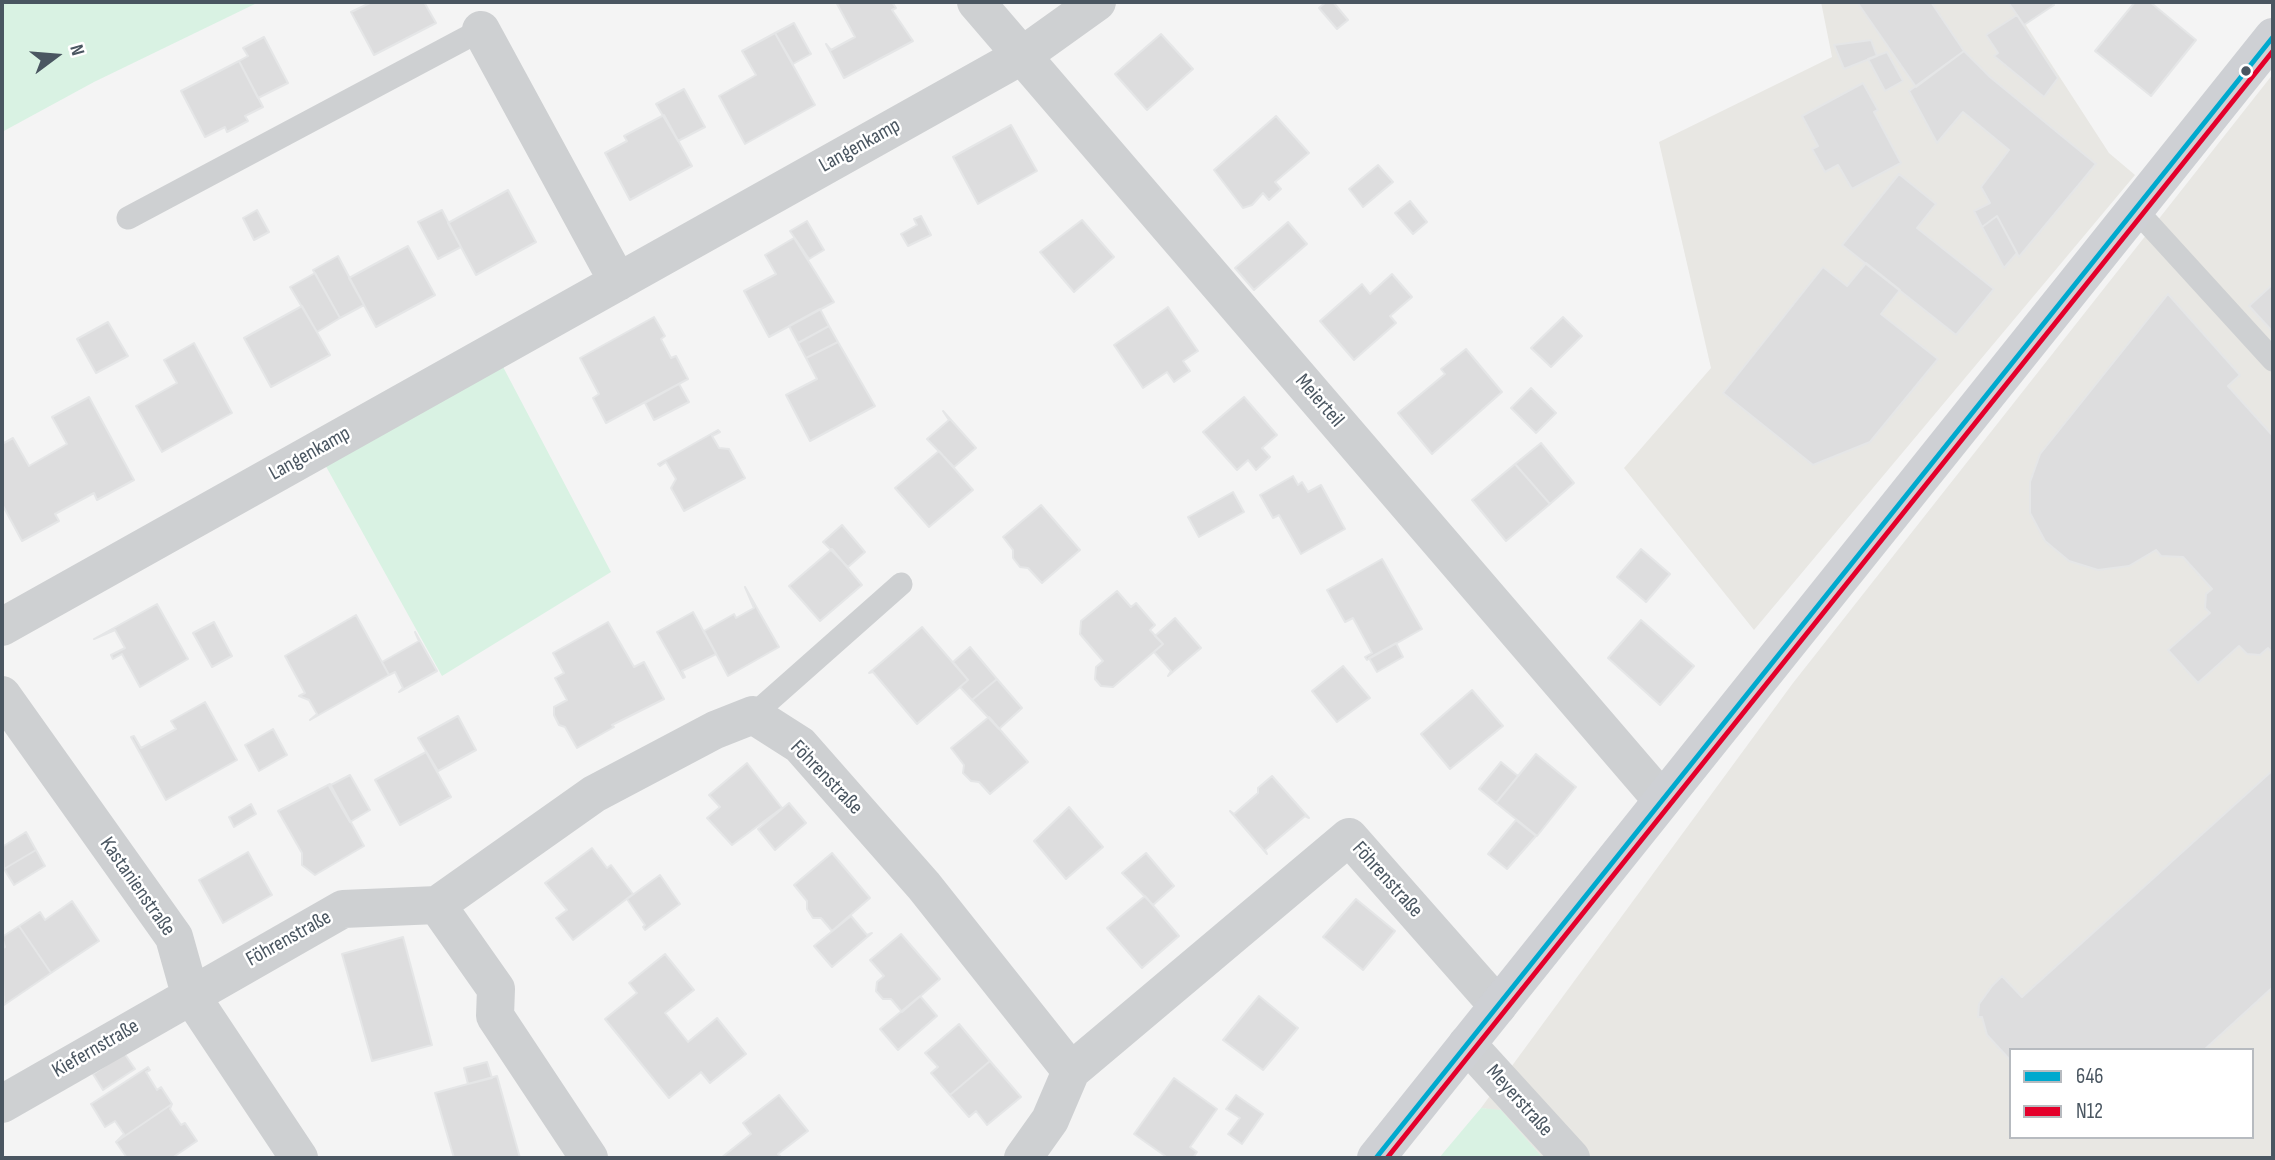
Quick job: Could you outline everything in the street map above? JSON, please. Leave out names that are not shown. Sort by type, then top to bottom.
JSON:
[{"type":"main road","points":[[1376,1158],[2273,37]]},
{"type":"street","name":"Meierteil","points":[[976,2],[1662,800]]},
{"type":"street","name":"Langenkamp","points":[[2,627],[1023,55],[1097,2]]},
{"type":"street","points":[[481,30],[618,282]]},
{"type":"street","name":"Kastanienstraße","points":[[2,695],[174,937],[190,995],[299,1158]]},
{"type":"street","points":[[589,1158],[495,1016],[496,989],[437,905],[594,794],[715,730],[754,715]]},
{"type":"street","name":"Föhrenstraße","points":[[754,715],[800,745],[924,886],[1071,1071]]},
{"type":"street","name":"Föhrenstraße","points":[[1023,1158],[1050,1121],[1071,1071],[1349,837],[1498,1006]]},
{"type":"street","name":"Föhrenstraße","points":[[190,995],[343,909],[437,905]]},
{"type":"street","name":"Kiefernstraße","points":[[2,1104],[190,995]]},
{"type":"street","name":"Meyerstraße","points":[[1467,1044],[1571,1158]]},
{"type":"lane","points":[[128,219],[481,30]]},
{"type":"lane","points":[[2136,210],[2273,360]]},
{"type":"lane","points":[[754,715],[901,584]]},
{"type":"shaded area","points":[[1821,2],[2011,2],[2109,153],[2135,175],[1754,630],[1624,468],[1711,368],[1659,142],[1832,57]]},
{"type":"shaded area","points":[[2273,74],[2273,1158],[1543,1158],[1501,1111],[1481,1108],[1793,683]]},
{"type":"green space","points":[[2,2],[259,2],[94,82],[2,132]]},
{"type":"green space","points":[[501,363],[611,572],[442,676],[323,461]]},
{"type":"green space","points":[[1481,1108],[1501,1110],[1543,1158],[1439,1158]]},
{"type":"building","points":[[372,2],[424,2],[436,23],[374,55],[351,12]]},
{"type":"building","points":[[836,2],[892,2],[896,8],[892,10],[913,41],[844,78],[826,44],[831,50],[855,37]]},
{"type":"building","points":[[1326,2],[1333,2],[1348,20],[1337,29],[1319,8]]},
{"type":"building","points":[[1857,2],[1931,2],[1964,51],[1916,87]]},
{"type":"building","points":[[2008,2],[2052,2],[2054,5],[2024,25]]},
{"type":"building","points":[[2135,2],[2150,2],[2196,40],[2151,96],[2095,51]]},
{"type":"building","points":[[2017,15],[2058,78],[2044,97],[1994,56],[1998,53],[1986,35]]},
{"type":"building","points":[[794,23],[811,54],[793,64],[775,33]]},
{"type":"building","points":[[775,33],[815,105],[745,144],[719,96],[756,75],[742,51]]},
{"type":"building","points":[[1161,34],[1193,69],[1147,110],[1115,74]]},
{"type":"building","points":[[264,37],[288,83],[258,98],[239,61],[248,56],[243,48]]},
{"type":"building","points":[[1871,40],[1877,56],[1844,69],[1834,45]]},
{"type":"building","points":[[1964,51],[1990,77],[2096,164],[2019,257],[1997,216],[1982,227],[1974,211],[1990,203],[1981,187],[2009,150],[1963,112],[1937,143],[1909,91]]},
{"type":"building","points":[[1887,52],[1903,81],[1885,91],[1868,59]]},
{"type":"building","points":[[239,61],[263,107],[245,116],[248,121],[227,132],[225,127],[205,137],[181,91]]},
{"type":"building","points":[[1863,83],[1878,110],[1874,112],[1901,163],[1852,189],[1838,165],[1825,172],[1812,149],[1818,146],[1802,116]]},
{"type":"building","points":[[684,89],[705,127],[678,141],[656,104]]},
{"type":"building","points":[[664,115],[692,166],[630,200],[605,153],[627,141],[624,136]]},
{"type":"building","points":[[1276,116],[1309,153],[1275,182],[1281,189],[1269,200],[1263,193],[1252,205],[1243,208],[1214,170]]},
{"type":"building","points":[[1011,125],[1037,171],[978,204],[953,157]]},
{"type":"building","points":[[1378,165],[1393,182],[1363,207],[1349,189]]},
{"type":"building","points":[[1899,174],[1936,204],[1917,228],[1994,289],[1956,335],[1842,245]]},
{"type":"building","points":[[508,190],[536,242],[476,275],[448,223]]},
{"type":"building","points":[[1410,201],[1427,222],[1413,234],[1395,213]]},
{"type":"building","points":[[257,210],[269,232],[254,240],[243,218]]},
{"type":"building","points":[[442,210],[461,247],[438,259],[418,222]]},
{"type":"building","points":[[921,216],[931,235],[908,246],[901,234],[917,225],[914,219]]},
{"type":"building","points":[[1997,216],[2017,253],[2004,268],[1982,227]]},
{"type":"building","points":[[1082,220],[1114,257],[1074,292],[1040,252]]},
{"type":"building","points":[[807,221],[824,250],[809,259],[790,231]]},
{"type":"building","points":[[1288,222],[1307,244],[1254,290],[1235,268]]},
{"type":"building","points":[[794,238],[834,302],[769,337],[744,291],[776,274],[765,255]]},
{"type":"building","points":[[408,246],[435,295],[376,327],[349,278]]},
{"type":"building","points":[[338,256],[364,305],[340,318],[313,270]]},
{"type":"building","points":[[1866,263],[1900,290],[1881,314],[1938,359],[1870,442],[1813,465],[1723,393],[1823,267],[1847,286]]},
{"type":"building","points":[[315,273],[340,318],[317,332],[290,287]]},
{"type":"building","points":[[1392,274],[1412,297],[1390,316],[1396,323],[1354,360],[1320,321],[1362,284],[1370,294]]},
{"type":"building","points":[[2273,284],[2273,332],[2249,306]]},
{"type":"building","points":[[2168,294],[2240,375],[2228,386],[2273,436],[2273,654],[2268,648],[2260,655],[2247,654],[2239,646],[2198,683],[2168,650],[2210,613],[2205,608],[2206,594],[2212,589],[2183,557],[2161,556],[2156,550],[2129,566],[2098,570],[2069,561],[2045,541],[2030,513],[2030,482],[2040,454]]},
{"type":"building","points":[[302,306],[330,355],[271,387],[244,338]]},
{"type":"building","points":[[1168,307],[1198,351],[1183,361],[1190,371],[1174,382],[1167,372],[1143,388],[1114,345]]},
{"type":"building","points":[[820,309],[829,326],[798,343],[789,326]]},
{"type":"building","points":[[654,317],[665,336],[661,339],[671,358],[676,356],[688,379],[606,423],[593,398],[599,394],[580,358]]},
{"type":"building","points":[[1563,317],[1582,336],[1551,367],[1531,348]]},
{"type":"building","points":[[108,322],[128,356],[96,373],[77,339]]},
{"type":"building","points":[[829,326],[838,342],[806,358],[798,343]]},
{"type":"building","points":[[838,342],[875,406],[810,441],[786,395],[817,379],[806,358]]},
{"type":"building","points":[[194,343],[232,413],[162,452],[136,406],[177,383],[164,360]]},
{"type":"building","points":[[1466,349],[1502,392],[1432,454],[1398,413],[1445,374],[1441,369]]},
{"type":"building","points":[[679,384],[689,402],[654,420],[645,403]]},
{"type":"building","points":[[1531,388],[1556,413],[1536,433],[1511,408]]},
{"type":"building","points":[[89,397],[134,480],[97,500],[94,493],[55,514],[59,521],[22,541],[2,504],[2,444],[13,438],[29,466],[67,444],[52,417]]},
{"type":"building","points":[[1244,397],[1277,435],[1262,448],[1270,457],[1256,470],[1248,460],[1237,470],[1203,432]]},
{"type":"building","points":[[943,411],[976,448],[954,467],[927,439],[949,420]]},
{"type":"building","points":[[718,430],[720,432],[712,436],[719,448],[729,449],[745,478],[684,511],[671,488],[676,479],[666,462],[660,466],[658,464]]},
{"type":"building","points":[[1541,443],[1574,483],[1550,504],[1515,464]]},
{"type":"building","points":[[939,451],[973,490],[929,527],[895,488]]},
{"type":"building","points":[[1515,464],[1550,504],[1506,541],[1472,500]]},
{"type":"building","points":[[1293,476],[1298,485],[1302,482],[1308,492],[1321,485],[1345,529],[1301,554],[1279,515],[1273,518],[1260,495]]},
{"type":"building","points":[[1233,492],[1244,512],[1199,537],[1188,517]]},
{"type":"building","points":[[1041,505],[1080,550],[1042,583],[1028,568],[1020,567],[1013,558],[1013,550],[1003,537]]},
{"type":"building","points":[[842,525],[865,552],[848,567],[823,542]]},
{"type":"building","points":[[832,549],[862,585],[820,621],[789,586]]},
{"type":"building","points":[[1641,549],[1670,574],[1646,602],[1617,577]]},
{"type":"building","points":[[1382,559],[1422,629],[1367,660],[1365,657],[1372,653],[1353,618],[1345,622],[1327,590]]},
{"type":"building","points":[[745,587],[779,647],[728,676],[704,631],[734,614],[736,618],[754,608]]},
{"type":"building","points":[[1117,591],[1131,607],[1136,603],[1155,625],[1150,630],[1163,644],[1113,687],[1101,686],[1095,679],[1096,667],[1103,661],[1080,634],[1081,621]]},
{"type":"building","points":[[157,604],[188,659],[140,687],[122,654],[113,659],[111,655],[125,648],[115,630],[94,639]]},
{"type":"building","points":[[693,612],[716,654],[682,671],[685,677],[683,678],[657,632]]},
{"type":"building","points":[[356,615],[389,675],[310,720],[317,714],[309,700],[299,696],[305,693],[285,656]]},
{"type":"building","points":[[1175,618],[1201,648],[1168,676],[1171,671],[1154,652],[1163,644],[1155,636]]},
{"type":"building","points":[[1641,620],[1694,666],[1660,705],[1608,658]]},
{"type":"building","points":[[214,622],[232,656],[212,667],[193,633]]},
{"type":"building","points":[[608,622],[634,667],[644,662],[664,699],[612,725],[614,727],[577,748],[565,727],[559,725],[554,715],[554,707],[567,700],[555,678],[564,673],[553,653]]},
{"type":"building","points":[[922,627],[968,680],[917,724],[873,672],[869,673]]},
{"type":"building","points":[[415,632],[437,671],[399,692],[403,688],[395,672],[389,675],[382,662],[419,641]]},
{"type":"building","points":[[1396,643],[1403,657],[1377,672],[1369,658]]},
{"type":"building","points":[[970,647],[997,679],[972,700],[960,687],[968,680],[953,662]]},
{"type":"building","points":[[1343,666],[1370,698],[1337,722],[1312,691]]},
{"type":"building","points":[[997,679],[1022,708],[999,729],[972,700]]},
{"type":"building","points":[[1472,690],[1503,726],[1450,769],[1421,734]]},
{"type":"building","points":[[205,702],[237,760],[166,800],[131,737],[134,736],[141,748],[176,729],[171,721]]},
{"type":"building","points":[[458,716],[476,750],[438,771],[418,738]]},
{"type":"building","points":[[989,717],[1028,762],[990,794],[979,782],[971,781],[963,773],[964,765],[951,748]]},
{"type":"building","points":[[273,729],[287,755],[259,771],[245,745]]},
{"type":"building","points":[[426,752],[451,797],[400,825],[375,780]]},
{"type":"building","points":[[1536,754],[1576,787],[1537,836],[1496,803]]},
{"type":"building","points":[[1501,762],[1518,776],[1496,803],[1479,789]]},
{"type":"building","points":[[747,763],[782,808],[732,845],[707,818],[720,807],[709,795]]},
{"type":"building","points":[[2273,770],[2273,987],[2206,1048],[2009,1048],[2009,1059],[1987,1035],[1982,1017],[1978,1017],[1979,1004],[2002,976],[2022,997]]},
{"type":"building","points":[[350,775],[370,810],[350,822],[329,786]]},
{"type":"building","points":[[1272,776],[1309,818],[1305,816],[1265,850],[1267,854],[1230,811],[1234,814],[1258,793],[1258,788]]},
{"type":"building","points":[[330,784],[364,846],[315,875],[302,865],[302,853],[278,811]]},
{"type":"building","points":[[789,803],[806,823],[775,850],[758,829]]},
{"type":"building","points":[[251,804],[256,814],[234,827],[229,817]]},
{"type":"building","points":[[1069,807],[1103,847],[1066,879],[1034,841]]},
{"type":"building","points":[[1516,820],[1536,836],[1507,869],[1488,854]]},
{"type":"building","points":[[26,832],[36,850],[4,869],[2,847]]},
{"type":"building","points":[[592,848],[607,868],[611,865],[633,894],[573,940],[556,918],[567,910],[545,883]]},
{"type":"building","points":[[36,850],[45,866],[14,885],[4,869]]},
{"type":"building","points":[[248,852],[272,895],[223,923],[199,880]]},
{"type":"building","points":[[832,853],[870,898],[832,931],[821,918],[813,918],[807,909],[807,901],[794,885]]},
{"type":"building","points":[[1146,853],[1174,886],[1153,905],[1122,873]]},
{"type":"building","points":[[660,875],[680,904],[645,930],[645,925],[627,899]]},
{"type":"building","points":[[1145,896],[1179,936],[1142,968],[1107,928]]},
{"type":"building","points":[[1356,899],[1395,931],[1363,970],[1323,937]]},
{"type":"building","points":[[72,901],[99,941],[51,973],[19,926],[40,912],[45,920]]},
{"type":"building","points":[[851,916],[867,935],[872,933],[832,967],[814,946]]},
{"type":"building","points":[[19,926],[51,973],[4,1005],[2,949],[5,947],[2,937]]},
{"type":"building","points":[[901,934],[940,979],[902,1012],[891,999],[883,999],[876,991],[877,982],[884,976],[870,960]]},
{"type":"building","points":[[403,937],[432,1045],[372,1061],[342,954]]},
{"type":"building","points":[[665,954],[694,990],[665,1013],[688,1042],[717,1018],[746,1054],[710,1083],[701,1072],[669,1098],[605,1019],[637,993],[629,983]]},
{"type":"building","points":[[920,996],[937,1016],[898,1050],[880,1029]]},
{"type":"building","points":[[1259,996],[1298,1028],[1263,1070],[1223,1040]]},
{"type":"building","points":[[959,1024],[990,1061],[950,1095],[931,1073],[938,1067],[925,1053]]},
{"type":"building","points":[[124,1053],[135,1069],[103,1090],[93,1074]]},
{"type":"building","points":[[990,1061],[1021,1097],[987,1125],[976,1111],[969,1117],[950,1095]]},
{"type":"building","points":[[487,1062],[492,1078],[468,1084],[464,1068]]},
{"type":"building","points":[[148,1067],[150,1070],[146,1072],[157,1090],[161,1087],[172,1104],[116,1142],[124,1134],[115,1121],[105,1127],[91,1104]]},
{"type":"building","points":[[497,1076],[520,1158],[454,1158],[435,1093]]},
{"type":"building","points":[[1174,1078],[1217,1109],[1190,1147],[1197,1152],[1193,1158],[1168,1158],[1134,1134]]},
{"type":"building","points":[[779,1095],[808,1131],[778,1154],[782,1158],[721,1158],[751,1134],[743,1123]]},
{"type":"building","points":[[1236,1095],[1263,1114],[1242,1144],[1228,1134],[1240,1118],[1226,1109]]},
{"type":"building","points":[[172,1104],[170,1109],[181,1125],[185,1123],[197,1141],[172,1158],[127,1158],[116,1142]]},
{"type":"transit line","name":"646","points":[[1376,1158],[2273,37]]},
{"type":"transit line","name":"N12","points":[[1387,1158],[2273,51]]}]
